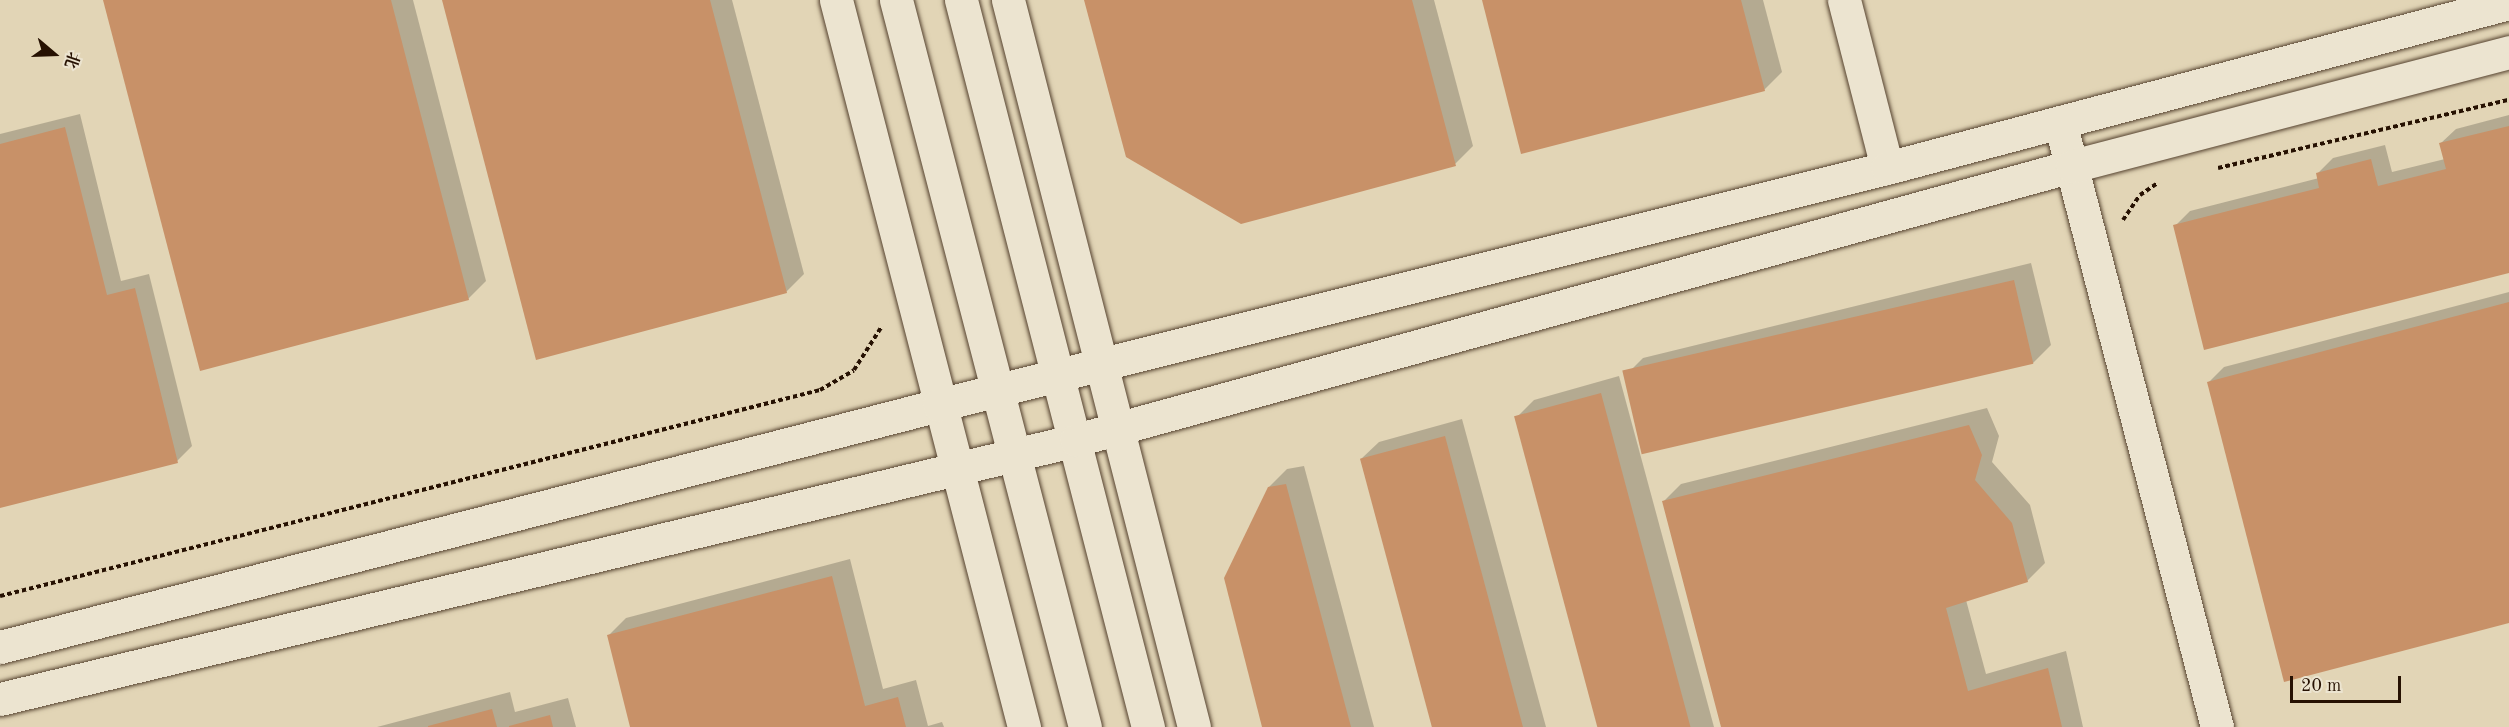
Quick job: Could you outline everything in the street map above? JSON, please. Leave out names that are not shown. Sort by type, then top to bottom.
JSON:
[{"type":"main road","points":[[836,0],[1024,727]]},
{"type":"main road","points":[[896,0],[1085,727]]},
{"type":"main road","points":[[961,0],[1060,376],[1148,727]]},
{"type":"main road","points":[[1008,0],[1194,727]]},
{"type":"main road","points":[[1844,0],[1887,168]]},
{"type":"main road","points":[[0,647],[939,405],[1887,168],[2509,3]]},
{"type":"main road","points":[[0,699],[1076,440],[2073,166],[2509,52]]},
{"type":"main road","points":[[2060,122],[2217,727]]},
{"type":"path","points":[[2212,169],[2509,100]]},
{"type":"path","points":[[2120,228],[2130,206],[2140,195],[2167,180]]},
{"type":"path","points":[[0,596],[820,390]]},
{"type":"building","points":[[103,0],[391,0],[469,300],[200,371]]},
{"type":"building","points":[[442,0],[710,0],[787,293],[536,360]]},
{"type":"building","points":[[1084,0],[1412,0],[1456,166],[1241,224],[1126,157]]},
{"type":"building","points":[[1482,0],[1741,0],[1765,91],[1521,154]]},
{"type":"building","points":[[2509,126],[2509,273],[2204,350],[2173,225],[2319,188],[2316,173],[2371,159],[2378,186],[2446,169],[2439,143]]},
{"type":"building","points":[[65,127],[107,295],[135,288],[178,463],[0,508],[0,144]]},
{"type":"building","points":[[2014,280],[2033,364],[1642,454],[1622,370]]},
{"type":"building","points":[[2509,302],[2509,623],[2284,682],[2207,382]]},
{"type":"building","points":[[1601,393],[1690,727],[1597,727],[1514,416]]},
{"type":"building","points":[[1969,425],[1982,455],[1975,480],[2012,523],[2028,582],[1946,608],[1968,691],[2048,668],[2062,727],[1721,727],[1662,501]]},
{"type":"building","points":[[1445,436],[1523,727],[1432,727],[1360,459]]},
{"type":"building","points":[[1286,484],[1351,727],[1262,727],[1224,578],[1268,487]]},
{"type":"building","points":[[832,576],[865,706],[898,697],[906,727],[630,727],[607,635]]},
{"type":"building","points":[[492,709],[497,727],[428,727],[428,726]]},
{"type":"building","points":[[550,715],[553,727],[509,727],[509,726]]}]
